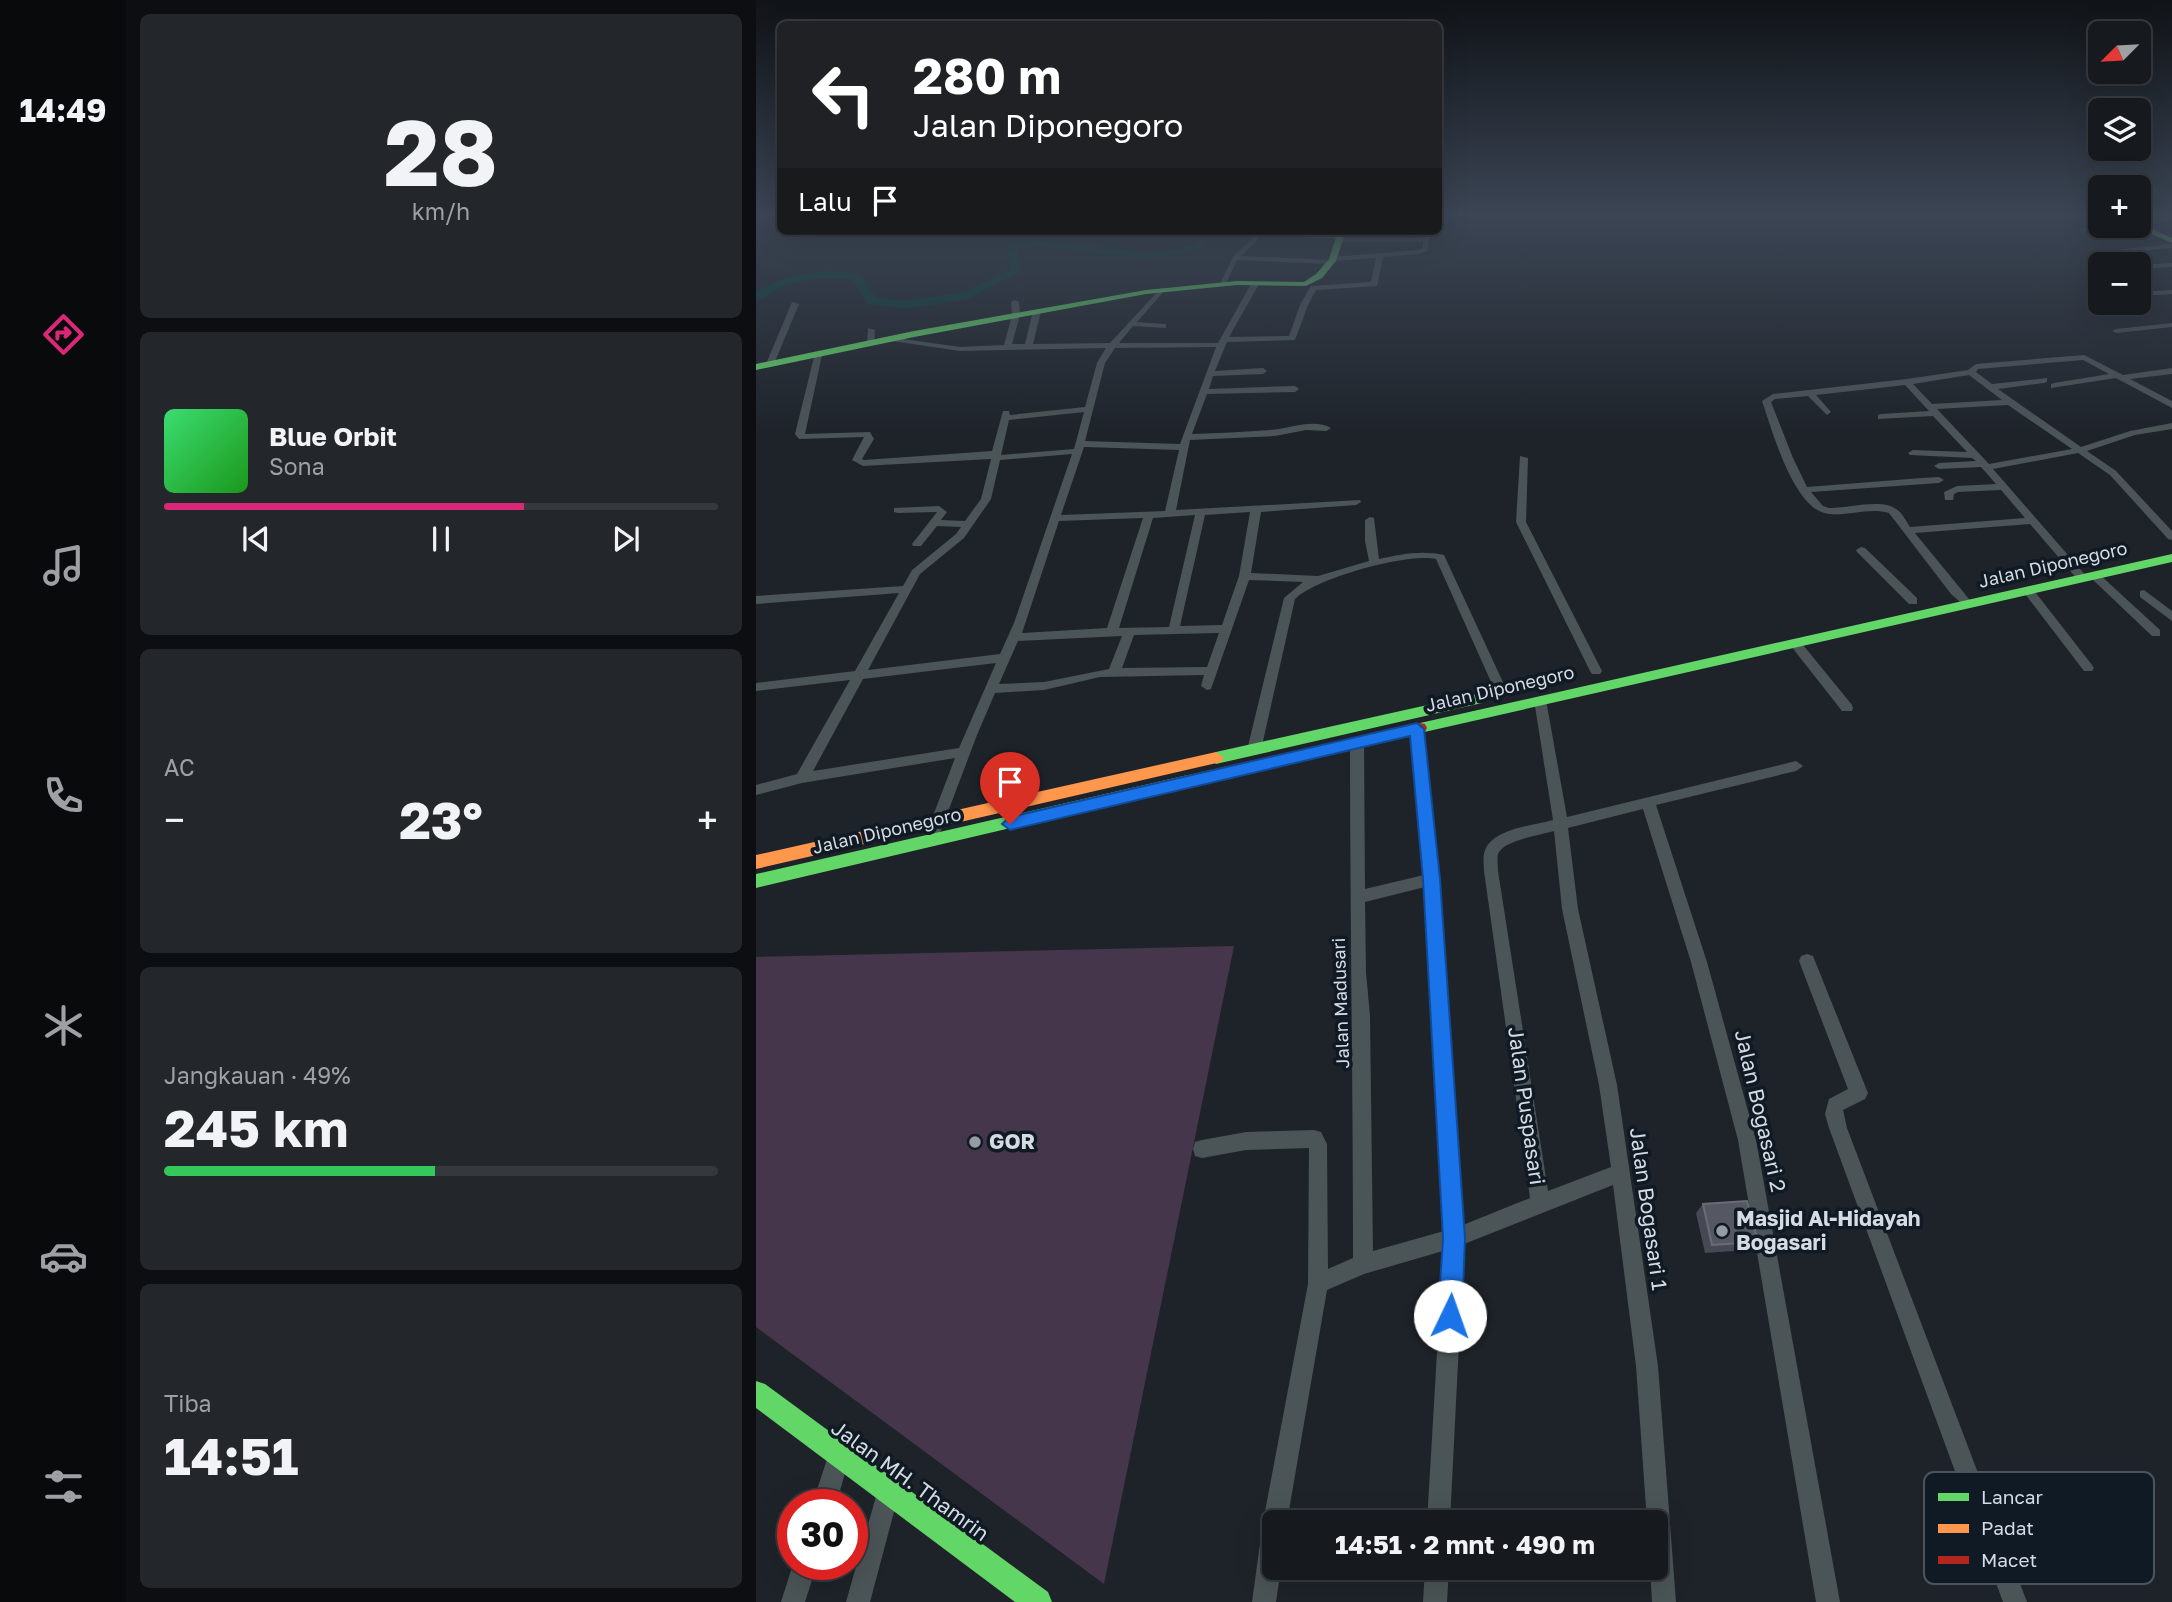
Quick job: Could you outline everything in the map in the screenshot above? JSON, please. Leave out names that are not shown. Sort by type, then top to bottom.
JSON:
[{"type":"main road","points":[[763,366],[818,355],[871,337],[892,339],[990,317],[1016,308],[1037,311],[1184,288]]},
{"type":"main road","name":"Jalan Diponegoro","points":[[756,881],[2028,590],[2172,548]]},
{"type":"main road","name":"Jalan Diponegoro","points":[[1649,659],[1955,592],[2172,558]]},
{"type":"main road","name":"Jalan Diponegoro","points":[[756,862],[1603,670]]},
{"type":"main road","name":"Jalan MH. Thamrin","points":[[756,1393],[1038,1602]]},
{"type":"street","points":[[1170,513],[1185,442],[1203,392],[1222,343],[1253,288]]},
{"type":"street","points":[[892,339],[947,349],[1111,347],[1292,338],[1313,288]]},
{"type":"street","points":[[933,841],[936,822],[1014,637],[1079,447],[1101,363],[1111,347],[1134,324],[1161,290]]},
{"type":"street","points":[[2151,293],[2172,292]]},
{"type":"street","points":[[763,366],[795,304]]},
{"type":"street","points":[[1007,347],[1016,308]]},
{"type":"street","points":[[1028,346],[1037,311]]},
{"type":"street","points":[[1134,324],[1163,326]]},
{"type":"street","points":[[2116,331],[2172,325]]},
{"type":"street","points":[[2152,327],[2169,336]]},
{"type":"street","points":[[818,355],[800,434],[802,437],[867,434],[869,439],[857,460],[863,463],[1185,442],[1275,433],[1306,427],[1326,428]]},
{"type":"street","points":[[1967,604],[1888,509],[1830,512],[1817,507],[1804,490],[1766,401],[1773,397],[1971,372],[1976,367],[2084,357],[2172,405]]},
{"type":"street","points":[[1211,374],[1263,371]]},
{"type":"street","points":[[2053,386],[2172,371]]},
{"type":"street","points":[[1971,372],[2121,481],[2172,537]]},
{"type":"street","points":[[1990,387],[2044,380]]},
{"type":"street","points":[[1907,382],[2082,573],[2156,633]]},
{"type":"street","points":[[1203,392],[1295,389]]},
{"type":"street","points":[[1811,394],[1827,412]]},
{"type":"street","points":[[1881,417],[1963,403],[1982,406],[2010,402]]},
{"type":"street","points":[[802,778],[857,675],[921,566],[952,544],[970,524],[986,499],[1005,415],[1090,409]]},
{"type":"street","points":[[1939,466],[1985,466],[2080,450],[2133,433],[2172,426]]},
{"type":"street","points":[[1913,453],[1975,455]]},
{"type":"street","points":[[1804,490],[1939,480],[1943,476],[1930,454]]},
{"type":"street","points":[[1523,457],[1521,522],[1603,670]]},
{"type":"street","points":[[1939,480],[1949,495],[1957,489],[2003,487]]},
{"type":"street","points":[[1055,518],[1356,502]]},
{"type":"street","points":[[1207,686],[1245,576],[1256,509]]},
{"type":"street","points":[[898,510],[941,510],[917,544]]},
{"type":"street","points":[[1173,632],[1188,577],[1191,549],[1201,512]]},
{"type":"street","points":[[1112,632],[1149,514]]},
{"type":"street","points":[[1370,520],[1375,564]]},
{"type":"street","points":[[1907,530],[2032,521]]},
{"type":"street","points":[[934,523],[970,524]]},
{"type":"street","points":[[1861,550],[1913,601]]},
{"type":"street","points":[[1254,750],[1290,598],[1306,585],[1320,579],[1375,564],[1433,553],[1440,557],[1502,693]]},
{"type":"street","points":[[1245,576],[1320,579]]},
{"type":"street","points":[[756,600],[908,589]]},
{"type":"street","points":[[2028,590],[2088,668]]},
{"type":"street","points":[[2144,594],[2172,617]]},
{"type":"street","points":[[1014,637],[1228,629]]},
{"type":"street","points":[[1114,672],[1129,633]]},
{"type":"street","points":[[1794,643],[1847,708]]},
{"type":"street","points":[[756,687],[1004,658]]},
{"type":"street","points":[[991,689],[1044,687],[1114,672],[1213,671]]},
{"type":"street","name":"Jalan Bogasari 1","points":[[1540,700],[1561,826],[1570,909],[1608,1085],[1621,1172],[1647,1366],[1664,1602]]},
{"type":"street","points":[[1417,729],[1432,879],[1454,1238],[1440,1510]]},
{"type":"street","name":"Jalan Madusari","points":[[1357,742],[1357,972],[1362,1016],[1363,1264]]},
{"type":"street","points":[[756,790],[802,778],[964,752]]},
{"type":"street","points":[[1561,826],[1796,766]]},
{"type":"street","name":"Jalan Bogasari 2","points":[[1648,802],[1699,962],[1747,1140],[1828,1602]]},
{"type":"street","name":"Jalan Puspasari","points":[[1540,1204],[1491,871],[1491,852],[1499,842],[1561,826]]},
{"type":"street","points":[[1359,897],[1432,879]]},
{"type":"street","points":[[1807,961],[1859,1093],[1835,1105],[1834,1114],[1966,1472]]},
{"type":"street","points":[[1202,1149],[1246,1141],[1316,1140],[1318,1284],[1277,1510]]},
{"type":"street","name":"Jalan Puspasari","points":[[1318,1284],[1363,1264],[1454,1238],[1621,1172]]},
{"type":"street","points":[[829,1489],[839,1455]]},
{"type":"street","points":[[858,1602],[889,1491]]},
{"type":"street","points":[[793,1602],[800,1580]]},
{"type":"street","points":[[1264,1602],[1267,1580]]},
{"type":"street","points":[[1435,1602],[1436,1580]]},
{"type":"street","points":[[2008,1584],[2015,1602]]},
{"type":"shaded area","name":"GOR","points":[[1234,946],[1104,1584],[756,1327],[756,957]]},
{"type":"building","name":"Masjid Al-Hidayah Bogasari","points":[[1747,1201],[1758,1242],[1712,1245],[1703,1204]]},
{"type":"waterway","points":[[756,297],[772,288]]},
{"type":"waterway","points":[[864,288],[872,301],[905,305],[968,295],[982,288]]},
{"type":"traffic: fast","points":[[756,367],[914,334],[1146,292],[1189,288]]},
{"type":"traffic: fast","points":[[1420,728],[2172,558]]},
{"type":"traffic: fast","points":[[1216,758],[1477,699]]},
{"type":"traffic: fast","points":[[756,881],[1188,781]]},
{"type":"traffic: fast","points":[[756,1393],[1038,1602]]},
{"type":"traffic: slow","points":[[756,862],[1216,758]]},
{"type":"traffic: jam","points":[[1188,781],[1420,728]]},
{"type":"place","name":"GOR","points":[[975,1142]]},
{"type":"place","name":"Masjid Al-Hidayah Bogasari","points":[[1722,1231]]},
{"type":"route","points":[[1010,824],[1417,729],[1432,879],[1454,1238],[1450,1316]]}]
